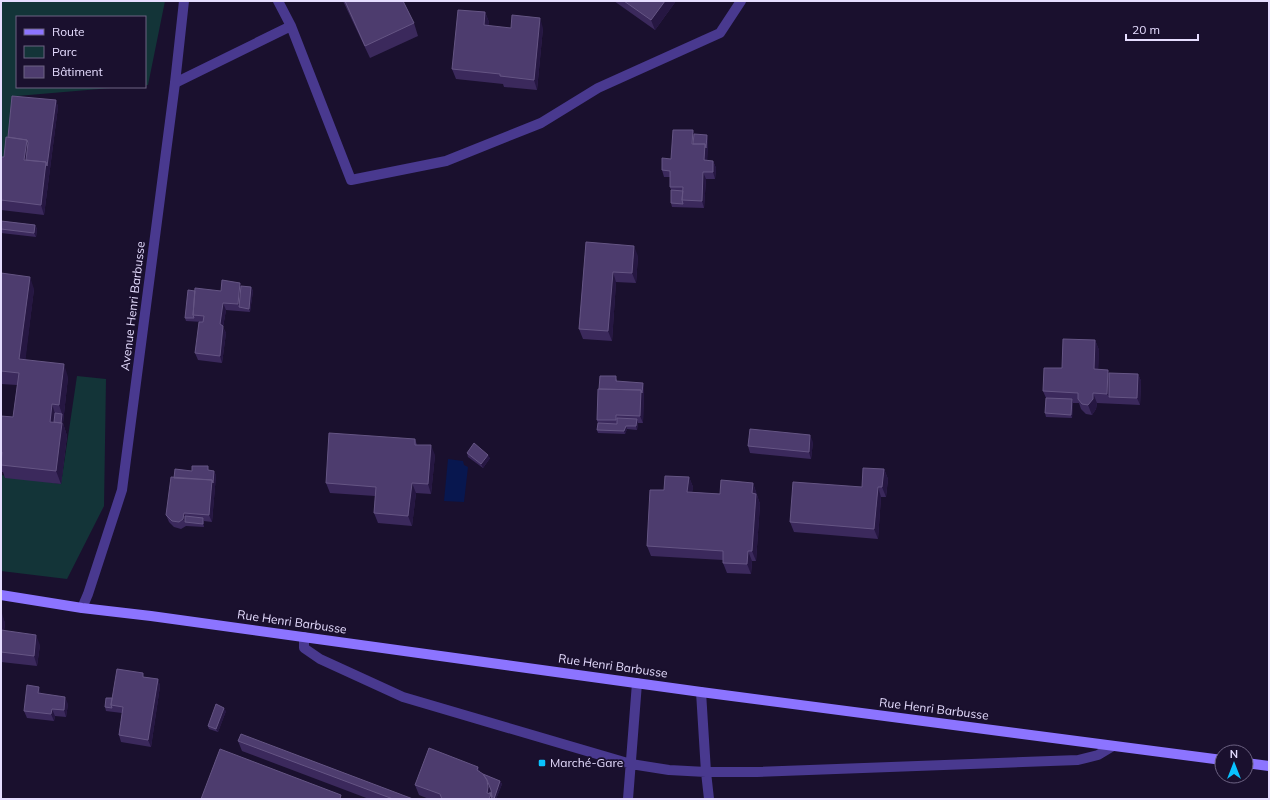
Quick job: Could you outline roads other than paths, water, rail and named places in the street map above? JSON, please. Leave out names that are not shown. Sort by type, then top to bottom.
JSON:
[{"type":"main road","name":"Rue Henri Barbusse","points":[[1,595],[82,608],[701,692],[1214,759]]},
{"type":"main road","points":[[1254,764],[1269,766]]},
{"type":"street","name":"Avenue Henri Barbusse","points":[[82,608],[122,490],[175,83],[184,1]]},
{"type":"street","points":[[278,1],[291,26],[351,180],[446,161],[541,122],[598,88],[720,33],[741,1]]},
{"type":"street","points":[[175,83],[291,26]]},
{"type":"street","points":[[304,637],[304,648],[320,659],[403,697],[631,764],[669,770],[757,772],[1078,760],[1098,755],[1113,746]]},
{"type":"street","points":[[628,799],[637,683]]},
{"type":"street","points":[[701,692],[709,799]]},
{"type":"place","name":"Marché-Gare","points":[[542,763]]}]
